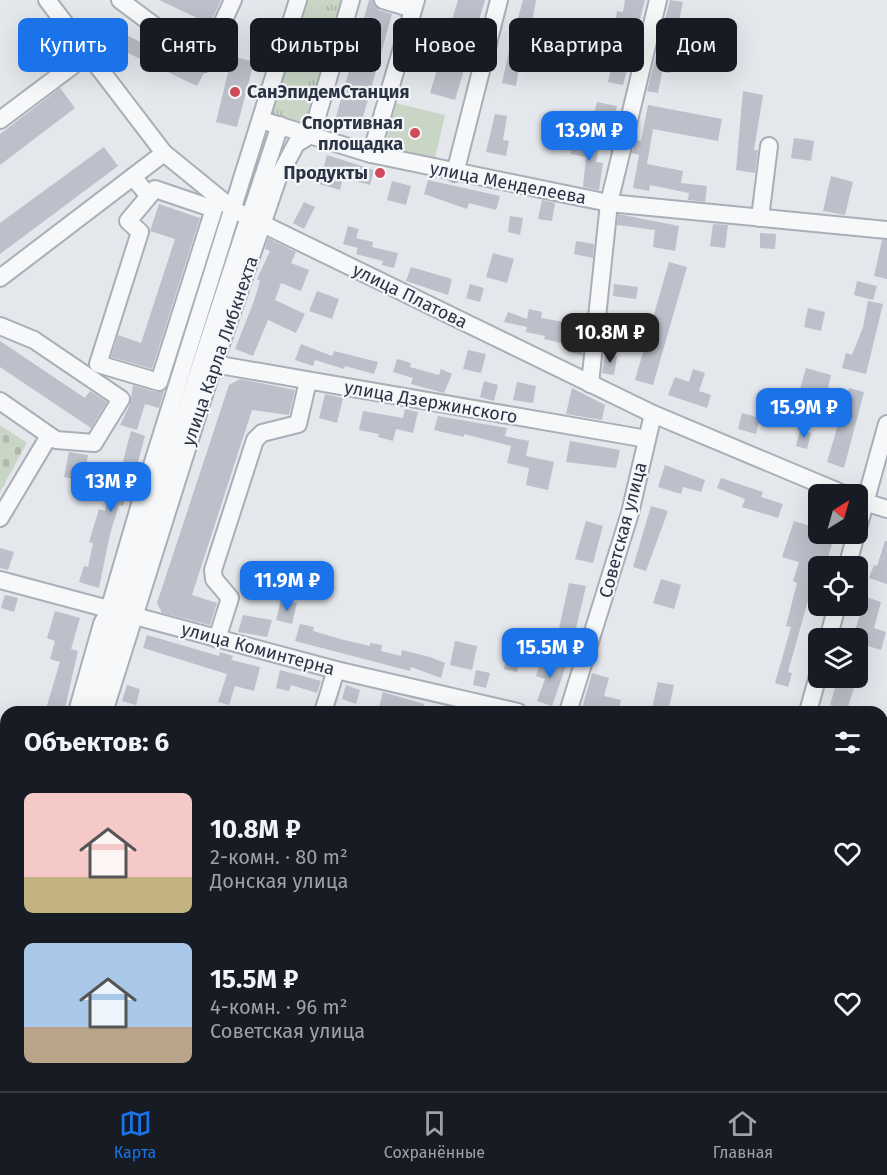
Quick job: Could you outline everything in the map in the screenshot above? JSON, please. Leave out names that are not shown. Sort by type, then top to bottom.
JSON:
[{"type":"street","name":"улица Платова","points":[[47,0],[61,18]]},
{"type":"street","points":[[120,0],[204,63],[233,0]]},
{"type":"street","name":"улица Карла Либкнехта","points":[[105,706],[120,614],[214,364],[250,212],[261,120],[298,0]]},
{"type":"street","points":[[312,134],[351,0]]},
{"type":"street","points":[[371,154],[415,4],[382,0]]},
{"type":"street","points":[[455,173],[500,0]]},
{"type":"street","points":[[590,384],[609,203],[658,0]]},
{"type":"street","points":[[0,120],[64,72]]},
{"type":"street","name":"улица Платова","points":[[102,72],[164,153],[250,212],[590,384],[653,414],[820,484]]},
{"type":"street","name":"улица Менделеева","points":[[261,120],[371,154],[609,203],[887,230]]},
{"type":"street","name":"улица Карла Либкнехта","points":[[94,706],[120,614],[280,125]]},
{"type":"street","name":"улица Карла Либкнехта","points":[[250,212],[278,178],[296,144],[312,134]]},
{"type":"street","points":[[760,218],[770,146]]},
{"type":"street","points":[[0,278],[164,153]]},
{"type":"street","points":[[133,177],[149,196]]},
{"type":"street","points":[[155,189],[214,209],[159,382],[98,364],[140,232],[128,221],[149,196],[155,189]]},
{"type":"street","points":[[0,326],[34,340],[121,399],[94,443],[56,440],[0,401]]},
{"type":"street","name":"улица Дзержинского","points":[[214,364],[647,440]]},
{"type":"street","points":[[217,639],[230,598],[214,579],[213,570],[255,440],[262,433],[298,424],[308,381]]},
{"type":"street","name":"Советская улица","points":[[570,706],[612,573],[653,414]]},
{"type":"street","points":[[867,484],[887,424]]},
{"type":"street","points":[[0,518],[49,436]]},
{"type":"street","points":[[868,504],[887,509]]},
{"type":"street","name":"улица Коминтерна","points":[[0,580],[336,670],[492,706]]},
{"type":"street","name":"улица Карла Либкнехта","points":[[79,706],[102,624],[120,614]]},
{"type":"street","points":[[324,706],[336,670]]},
{"type":"street","points":[[810,706],[815,688]]},
{"type":"green space","points":[[305,0],[348,0],[343,18],[300,18]]},
{"type":"green space","points":[[283,72],[326,72],[309,130],[270,117]]},
{"type":"green space","name":"Спортивная площадка","points":[[395,103],[445,115],[434,162],[384,150]]},
{"type":"green space","points":[[0,425],[27,443],[0,492]]},
{"type":"building","points":[[159,0],[221,0],[213,18],[197,18]]},
{"type":"building","points":[[369,0],[373,0],[379,10],[392,14],[381,53],[381,18],[364,18]]},
{"type":"building","points":[[458,0],[485,0],[480,18],[453,18]]},
{"type":"building","points":[[523,0],[536,0],[533,18],[518,18]]},
{"type":"building","points":[[625,0],[645,0],[640,18],[616,18],[617,11],[623,12]]},
{"type":"building","points":[[670,0],[683,2],[680,18],[665,18]]},
{"type":"building","points":[[128,36],[140,42],[140,59],[128,53]]},
{"type":"building","points":[[509,51],[509,72],[518,72],[516,86],[502,83]]},
{"type":"building","points":[[656,55],[656,72],[662,72],[658,93],[647,91]]},
{"type":"building","name":"СанЭпидемСтанция","points":[[238,58],[250,61],[251,72],[237,127],[216,122],[228,72],[238,72]]},
{"type":"building","points":[[168,72],[202,72],[204,73],[197,86]]},
{"type":"building","points":[[349,72],[376,72],[359,131],[334,124]]},
{"type":"building","points":[[436,72],[463,72],[455,100],[430,93]]},
{"type":"building","points":[[610,72],[626,72],[623,85],[608,82]]},
{"type":"building","points":[[60,88],[75,108],[0,165],[0,134]]},
{"type":"building","points":[[743,91],[763,95],[754,150],[758,150],[755,173],[736,170]]},
{"type":"building","points":[[597,102],[617,106],[614,122],[593,118]]},
{"type":"building","points":[[648,105],[722,119],[718,141],[653,129],[647,164],[683,171],[681,183],[707,186],[705,202],[688,200],[689,193],[650,185],[649,191],[633,188],[639,155],[632,153],[635,140],[641,141]]},
{"type":"building","points":[[495,114],[507,116],[503,140],[509,141],[506,156],[486,152]]},
{"type":"building","points":[[794,138],[814,141],[811,161],[791,158]]},
{"type":"building","points":[[573,139],[600,143],[596,162],[603,163],[599,190],[583,187],[586,157],[571,154]]},
{"type":"building","points":[[104,147],[118,166],[0,254],[0,223]]},
{"type":"building","points":[[327,155],[374,170],[370,185],[343,178],[340,190],[319,184]]},
{"type":"building","points":[[831,176],[853,182],[845,215],[823,211]]},
{"type":"building","points":[[428,180],[500,196],[496,210],[469,203],[467,209],[424,194]]},
{"type":"building","points":[[392,181],[411,186],[406,205],[387,200]]},
{"type":"building","points":[[542,200],[555,203],[552,221],[538,219]]},
{"type":"building","points":[[304,202],[315,207],[304,229],[293,223]]},
{"type":"building","points":[[159,204],[200,218],[152,369],[111,357],[118,335],[141,343],[175,239],[150,231]]},
{"type":"building","points":[[618,214],[679,226],[675,251],[653,247],[655,230],[617,225]]},
{"type":"building","points":[[510,216],[523,218],[520,235],[508,232]]},
{"type":"building","points":[[713,224],[728,225],[725,248],[710,246]]},
{"type":"building","points":[[348,226],[359,229],[356,238],[373,242],[372,247],[398,253],[394,268],[382,265],[383,261],[356,254],[358,248],[343,244]]},
{"type":"building","points":[[760,233],[776,234],[775,249],[760,248]]},
{"type":"building","points":[[268,238],[296,252],[291,263],[309,270],[301,291],[281,283],[275,300],[305,314],[296,333],[268,320],[253,356],[235,349],[254,301],[260,281],[257,279],[270,251],[265,249]]},
{"type":"building","points":[[882,240],[887,240],[887,279],[874,276]]},
{"type":"building","points":[[576,241],[594,244],[593,258],[574,254]]},
{"type":"building","points":[[493,253],[514,259],[507,283],[486,277]]},
{"type":"building","points":[[669,262],[687,267],[653,385],[635,380]]},
{"type":"building","points":[[411,267],[452,279],[448,295],[406,281]]},
{"type":"building","points":[[857,281],[877,286],[873,300],[854,295]]},
{"type":"building","points":[[470,284],[484,288],[480,302],[466,298]]},
{"type":"building","points":[[614,284],[638,287],[636,299],[613,296]]},
{"type":"building","points":[[317,291],[339,299],[332,319],[309,311]]},
{"type":"building","points":[[868,301],[883,304],[866,374],[842,368],[846,353],[852,355],[863,327]]},
{"type":"building","points":[[808,308],[825,312],[821,331],[804,327]]},
{"type":"building","points":[[529,309],[542,312],[541,318],[564,322],[562,332],[584,336],[582,355],[569,352],[570,345],[544,339],[545,336],[526,332],[527,327],[504,322],[508,312],[527,319]]},
{"type":"building","points":[[0,341],[85,398],[90,391],[107,402],[91,428],[0,367]]},
{"type":"building","points":[[301,344],[332,356],[334,351],[378,362],[374,374],[345,366],[344,369],[315,360],[313,366],[295,360]]},
{"type":"building","points":[[468,350],[486,354],[481,373],[463,369]]},
{"type":"building","points":[[605,354],[617,356],[614,375],[602,373]]},
{"type":"building","points":[[397,359],[411,363],[410,367],[439,375],[441,369],[452,374],[444,393],[411,384],[413,378],[393,372]]},
{"type":"building","points":[[806,368],[831,375],[826,396],[800,389]]},
{"type":"building","points":[[693,369],[705,373],[699,391],[711,395],[707,408],[668,395],[675,377],[689,382]]},
{"type":"building","points":[[240,379],[295,390],[289,415],[252,410],[192,595],[217,603],[210,625],[162,613],[157,603],[229,385]]},
{"type":"building","points":[[484,381],[498,385],[494,401],[480,397]]},
{"type":"building","points":[[517,382],[536,386],[533,403],[513,400]]},
{"type":"building","points":[[133,385],[156,392],[164,391],[159,408],[145,404],[137,430],[120,425],[130,404]]},
{"type":"building","points":[[572,388],[605,405],[602,420],[566,414]]},
{"type":"building","points":[[849,388],[864,392],[844,468],[827,462]]},
{"type":"building","points":[[325,394],[343,398],[337,423],[319,418]]},
{"type":"building","points":[[405,409],[418,412],[413,433],[396,429],[393,441],[378,437],[379,434],[359,430],[363,411],[403,418]]},
{"type":"building","points":[[742,413],[760,418],[756,434],[738,429]]},
{"type":"building","points":[[438,416],[507,428],[505,436],[529,441],[526,456],[554,462],[548,490],[526,485],[529,468],[507,463],[511,446],[464,434],[464,437],[434,430]]},
{"type":"building","points":[[800,430],[811,433],[807,449],[796,446]]},
{"type":"building","points":[[131,431],[145,436],[133,480],[130,479],[123,506],[119,505],[110,534],[99,588],[79,582],[84,566],[88,567],[93,543],[89,542],[99,509],[105,511],[111,487],[116,488]]},
{"type":"building","points":[[570,441],[620,450],[616,468],[566,462]]},
{"type":"building","points":[[69,452],[88,455],[84,481],[64,477]]},
{"type":"building","points":[[665,465],[705,480],[701,492],[683,487],[681,494],[658,487]]},
{"type":"building","points":[[721,478],[763,492],[761,497],[783,504],[778,518],[742,507],[745,499],[717,488]]},
{"type":"building","points":[[651,506],[668,511],[646,571],[633,567]]},
{"type":"building","points":[[586,521],[603,526],[593,563],[575,559]]},
{"type":"building","points":[[794,521],[808,525],[808,544],[832,544],[828,556],[808,556],[808,602],[788,672],[792,673],[788,687],[775,683],[791,627],[786,626],[797,583],[793,581],[799,562],[782,557]]},
{"type":"building","points":[[885,541],[887,541],[887,584],[869,578],[874,565],[877,566]]},
{"type":"building","points":[[0,548],[14,552],[8,570],[0,568]]},
{"type":"building","points":[[661,579],[681,585],[674,609],[653,603]]},
{"type":"building","points":[[569,583],[586,586],[574,637],[558,633]]},
{"type":"building","points":[[5,595],[18,598],[14,612],[1,608]]},
{"type":"building","points":[[868,598],[881,602],[874,628],[886,632],[881,650],[868,646],[868,628],[856,628],[860,616],[868,616]]},
{"type":"building","points":[[281,600],[297,603],[292,624],[276,620]]},
{"type":"building","points":[[55,611],[80,618],[71,649],[78,651],[65,706],[47,706],[60,662],[50,659],[55,641],[47,638]]},
{"type":"building","points":[[243,615],[272,620],[267,637],[238,632]]},
{"type":"building","points":[[300,624],[314,627],[313,631],[344,640],[370,646],[370,643],[382,645],[381,651],[401,656],[402,650],[430,657],[445,663],[441,678],[411,667],[410,671],[295,641]]},
{"type":"building","points":[[147,635],[219,656],[220,652],[233,656],[231,660],[260,667],[254,691],[235,686],[229,705],[218,702],[227,674],[143,648]]},
{"type":"building","points":[[455,641],[477,646],[472,670],[450,665]]},
{"type":"building","points":[[509,647],[521,650],[517,672],[504,669]]},
{"type":"building","points":[[542,656],[567,663],[552,706],[537,701],[545,679],[536,676]]},
{"type":"building","points":[[280,670],[321,681],[317,693],[291,685],[289,691],[276,688]]},
{"type":"building","points":[[476,670],[490,673],[486,688],[473,685]]},
{"type":"building","points":[[592,673],[609,678],[604,696],[621,700],[620,706],[583,706]]},
{"type":"building","points":[[658,682],[674,685],[669,706],[652,706]]},
{"type":"building","points":[[127,685],[140,689],[136,705],[122,701]]},
{"type":"building","points":[[346,685],[360,690],[356,704],[342,699]]},
{"type":"building","points":[[835,688],[854,688],[848,706],[830,705]]},
{"type":"building","points":[[383,692],[424,704],[423,706],[379,706]]},
{"type":"place","name":"СанЭпидемСтанция","points":[[235,92]]},
{"type":"place","name":"Спортивная площадка","points":[[415,133]]},
{"type":"place","name":"Продукты","points":[[380,173]]}]
